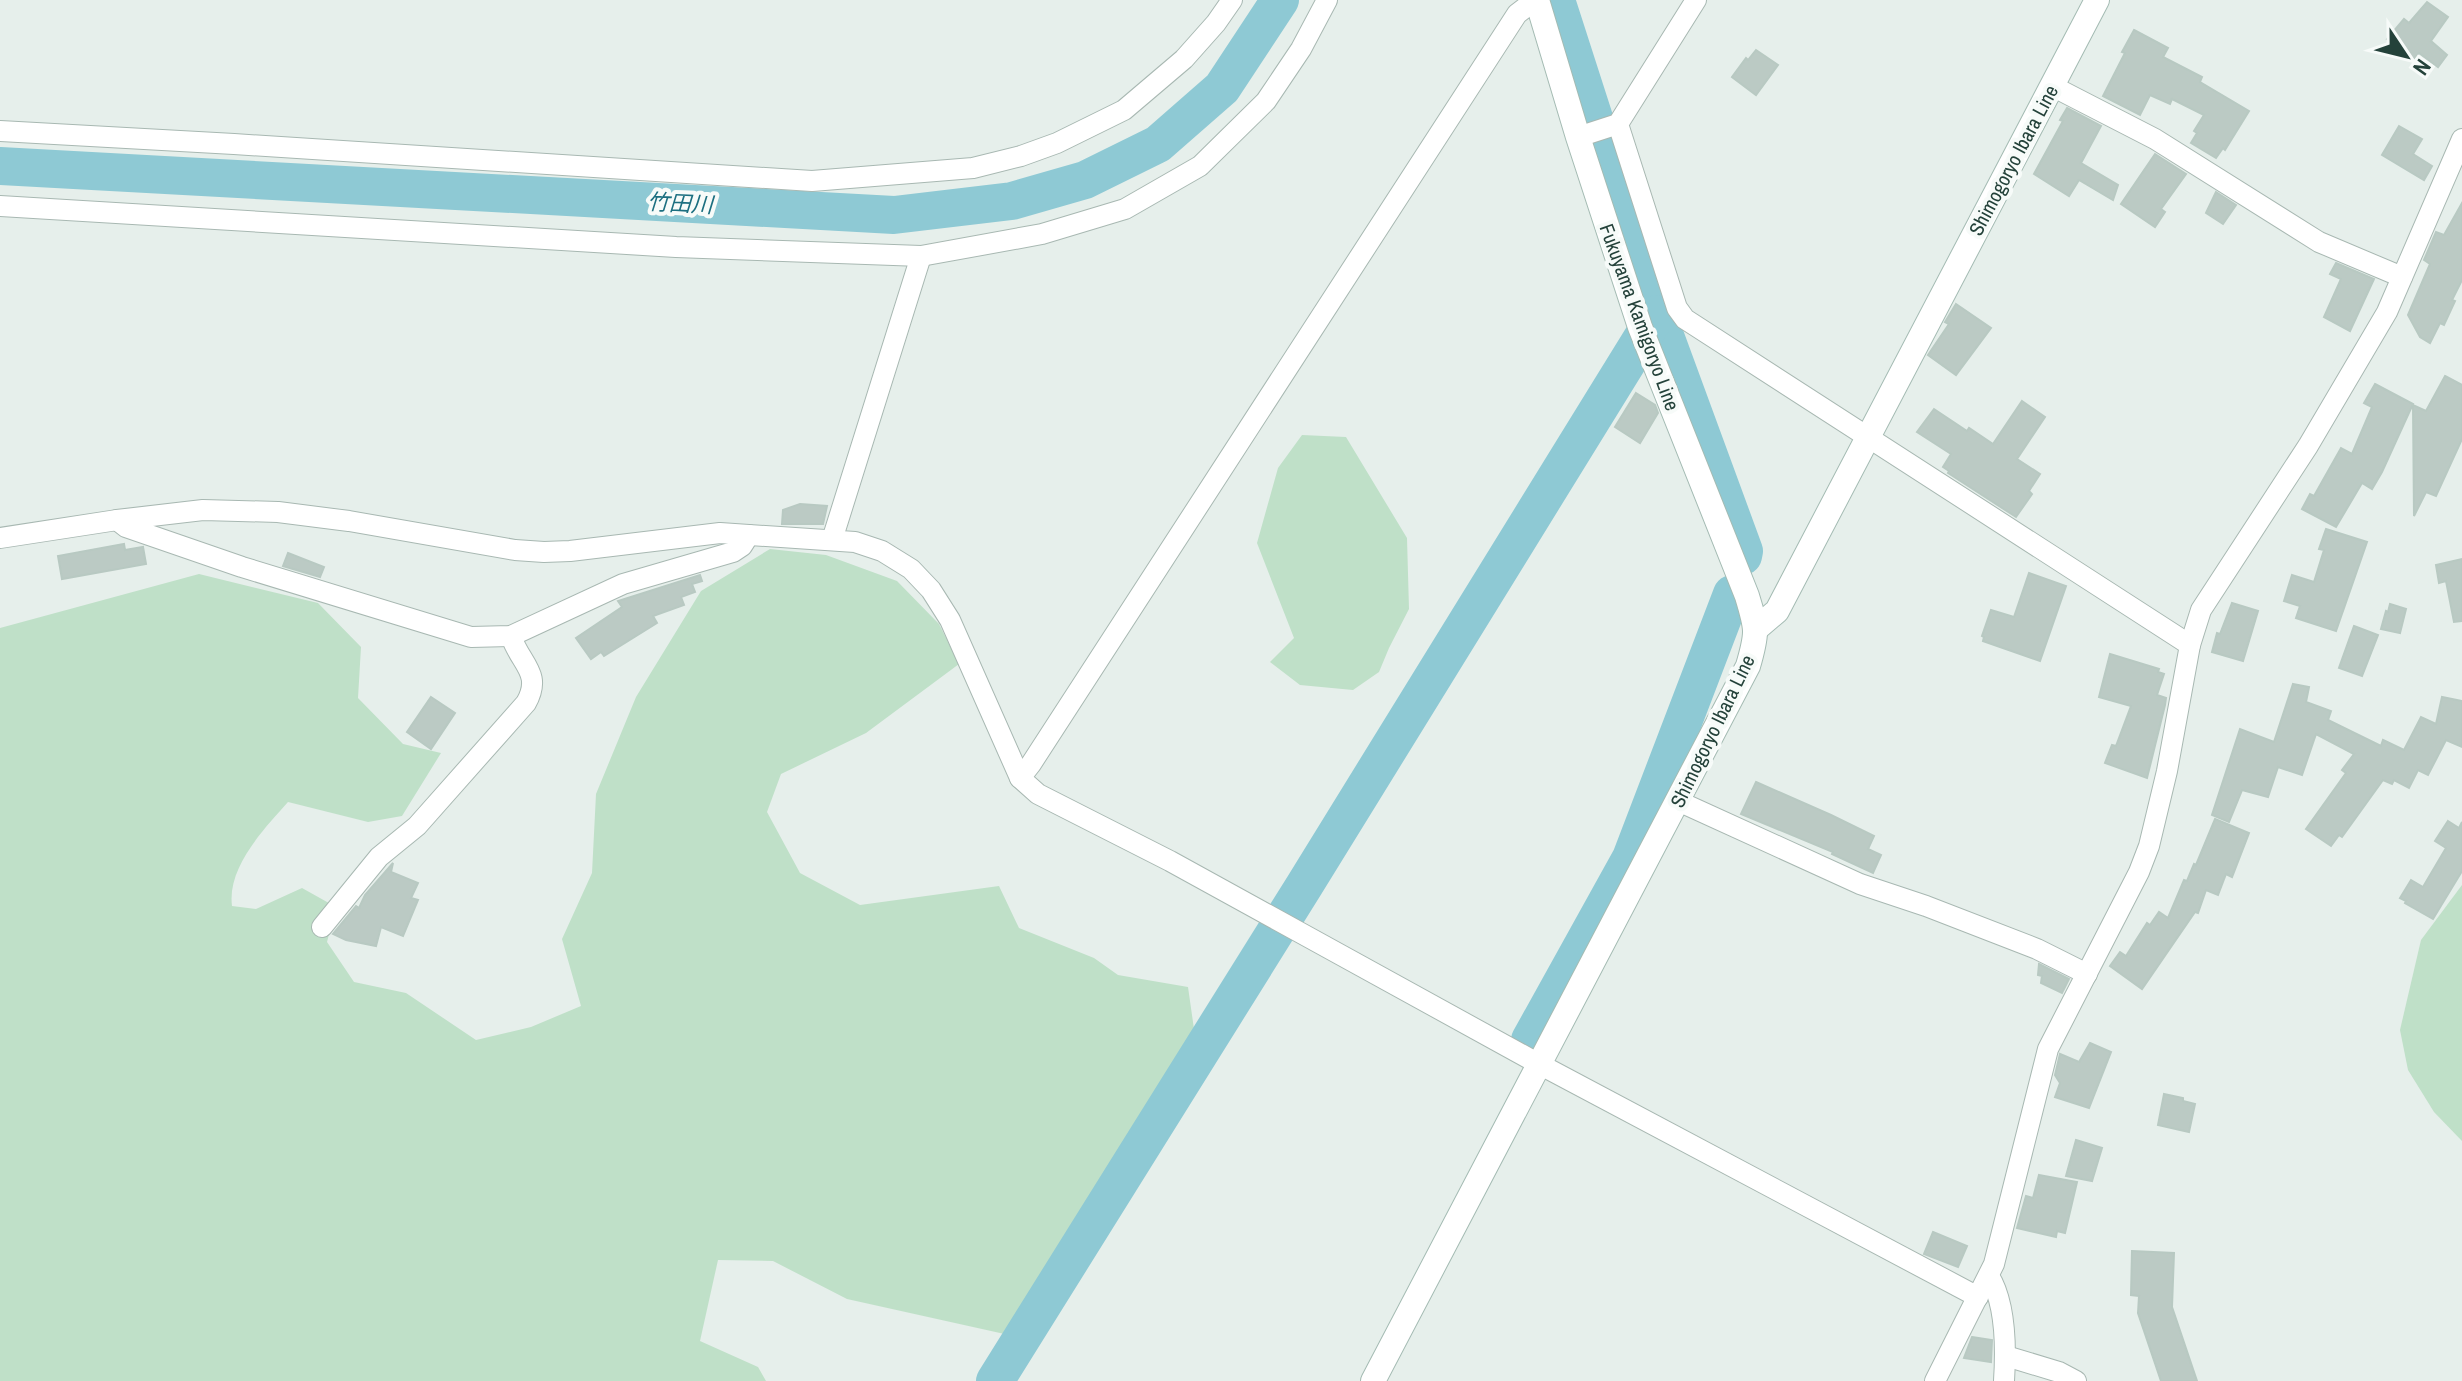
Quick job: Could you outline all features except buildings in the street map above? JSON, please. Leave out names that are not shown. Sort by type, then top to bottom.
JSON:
[{"type":"main road","name":"Fukuyama Kamigoryo Line","points":[[1536,0],[1650,356],[1747,596],[1757,628]]},
{"type":"main road","name":"Shimogoryo Ibara Line","points":[[1373,1381],[1748,666],[1757,628],[1777,611],[2097,0]]},
{"type":"street","points":[[0,131],[812,181],[973,168],[1057,143],[1124,110],[1184,59],[1232,0]]},
{"type":"street","points":[[0,206],[676,247],[921,256],[1042,234],[1125,209],[1200,166],[1266,101],[1301,49],[1327,0]]},
{"type":"street","points":[[1020,778],[1517,14],[1536,0]]},
{"type":"street","points":[[1582,136],[1616,125],[1696,0]]},
{"type":"street","points":[[2052,86],[2155,139],[2319,242],[2402,277]]},
{"type":"street","points":[[1616,125],[1677,308],[1685,319],[2190,645]]},
{"type":"street","points":[[1935,1381],[1989,1276],[2000,1246],[2048,1049],[2139,872],[2149,846],[2167,771],[2190,645],[2207,597],[2308,446],[2387,312],[2462,139]]},
{"type":"street","points":[[832,540],[921,256]]},
{"type":"street","points":[[0,538],[203,510],[278,512],[544,552],[720,533],[855,542],[882,551],[911,569],[931,590],[950,620],[1020,778],[1038,794],[1170,861],[1539,1064],[1978,1297]]},
{"type":"street","points":[[117,520],[126,527],[242,567],[471,637],[493,639],[511,636],[623,584],[733,552],[742,546],[749,535]]},
{"type":"street","points":[[322,927],[379,857],[417,826],[526,703],[533,689],[532,677],[511,636]]},
{"type":"street","points":[[1678,801],[1860,884],[2037,949],[2087,974]]},
{"type":"street","points":[[1989,1276],[1998,1291],[2005,1369]]},
{"type":"street","points":[[2005,1369],[2015,1369],[2048,1381]]},
{"type":"street","points":[[2005,1369],[2059,1372],[2076,1381]]},
{"type":"green space","points":[[1302,435],[1346,437],[1407,538],[1409,609],[1379,672],[1353,690],[1300,685],[1270,662],[1294,638],[1257,543],[1278,468]]},
{"type":"green space","points":[[770,549],[826,555],[897,581],[939,624],[959,664],[866,733],[781,774],[767,812],[800,873],[860,905],[999,886],[1019,928],[1094,958],[1118,975],[1188,987],[1195,1036],[1009,1335],[847,1299],[773,1261],[718,1260],[700,1341],[758,1367],[766,1381],[0,1381],[0,628],[199,574],[318,603],[361,647],[358,698],[403,744],[441,753],[402,816],[368,822],[288,802],[258,836],[241,863],[232,891],[232,906],[256,909],[302,888],[336,907],[327,942],[354,982],[406,993],[476,1040],[531,1027],[581,1006],[562,939],[592,873],[596,794],[636,697],[701,591]]},
{"type":"green space","points":[[2462,885],[2462,1141],[2434,1112],[2408,1070],[2400,1030],[2421,940]]},
{"type":"waterway","name":"竹田川","points":[[0,166],[894,215],[1012,201],[1085,180],[1158,144],[1222,88],[1280,0]]},
{"type":"waterway","points":[[1556,0],[1657,314],[1744,551],[1743,556]]},
{"type":"waterway","points":[[995,1381],[1657,314]]},
{"type":"waterway","points":[[1530,1040],[1631,858],[1732,594]]}]
